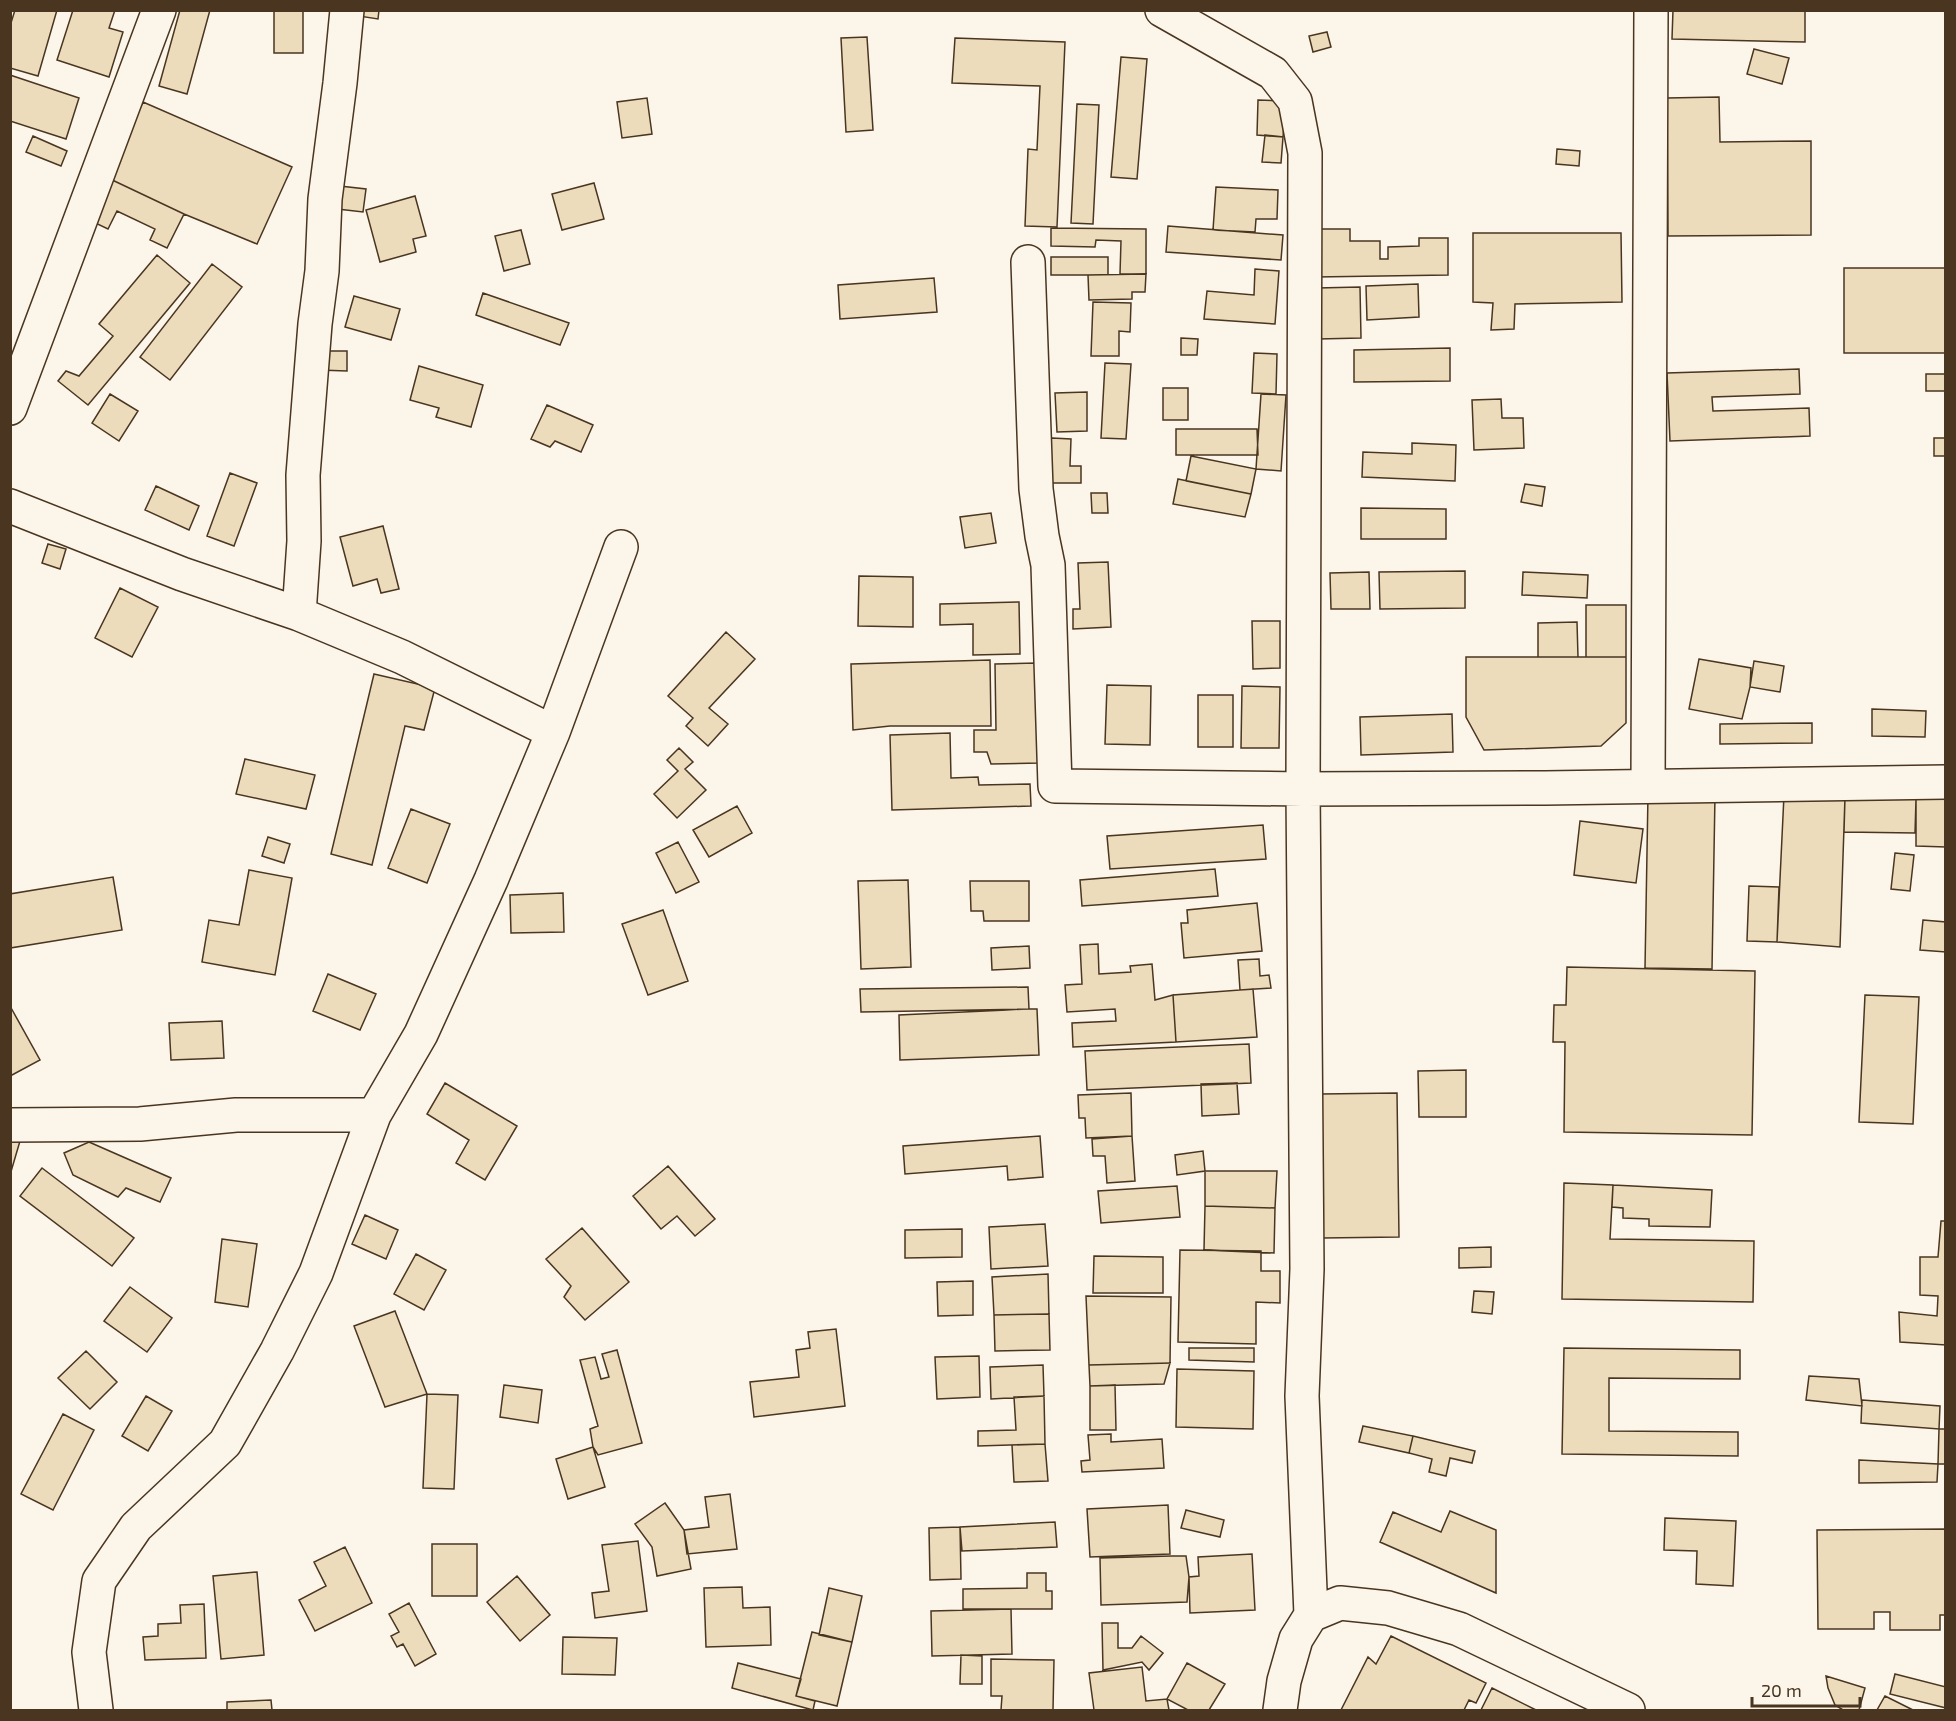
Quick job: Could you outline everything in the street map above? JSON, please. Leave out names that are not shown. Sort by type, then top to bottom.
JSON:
[{"type":"street","points":[[10,408],[159,10]]},
{"type":"street","points":[[299,614],[304,541],[303,475],[315,324],[322,271],[325,199],[347,10]]},
{"type":"street","points":[[1162,10],[1273,73],[1295,101],[1305,153],[1302,789],[1307,1269],[1302,1396],[1311,1615],[1296,1639],[1284,1681],[1280,1710]]},
{"type":"street","points":[[1648,786],[1651,10]]},
{"type":"street","points":[[1028,262],[1036,489],[1041,536],[1048,565],[1055,786],[1302,789],[1946,782]]},
{"type":"street","points":[[10,506],[182,574],[299,614],[402,657],[553,732]]},
{"type":"street","points":[[96,1710],[89,1652],[99,1581],[136,1527],[225,1443],[277,1351],[316,1273],[374,1115],[425,1024],[491,880],[553,732],[621,547]]},
{"type":"street","points":[[10,1125],[140,1124],[236,1115],[374,1115]]},
{"type":"street","points":[[1311,1615],[1340,1603],[1388,1608],[1459,1629],[1629,1710]]},
{"type":"building","points":[[15,10],[57,10],[38,76],[10,68],[10,26]]},
{"type":"building","points":[[73,10],[115,10],[109,28],[123,32],[109,77],[57,60]]},
{"type":"building","points":[[180,10],[210,10],[187,94],[159,86]]},
{"type":"building","points":[[274,10],[303,10],[303,53],[274,53]]},
{"type":"building","points":[[353,10],[379,10],[378,19],[352,15]]},
{"type":"building","points":[[1673,10],[1805,10],[1805,42],[1672,39]]},
{"type":"building","points":[[1327,32],[1331,47],[1313,52],[1309,36]]},
{"type":"building","points":[[867,37],[873,130],[846,132],[841,38]]},
{"type":"building","points":[[955,38],[1065,42],[1057,227],[1025,226],[1028,149],[1037,150],[1040,86],[952,83]]},
{"type":"building","points":[[1754,49],[1789,58],[1782,84],[1747,74]]},
{"type":"building","points":[[1121,57],[1147,59],[1137,179],[1111,177]]},
{"type":"building","points":[[10,75],[79,98],[66,139],[10,121]]},
{"type":"building","points":[[1719,97],[1720,142],[1811,141],[1811,235],[1668,236],[1667,98]]},
{"type":"building","points":[[647,98],[652,134],[622,138],[617,102]]},
{"type":"building","points":[[1258,100],[1286,101],[1283,137],[1257,135]]},
{"type":"building","points":[[143,102],[292,167],[257,244],[184,214],[108,178]]},
{"type":"building","points":[[1077,104],[1099,105],[1093,224],[1071,223]]},
{"type":"building","points":[[1265,135],[1283,137],[1281,163],[1262,162]]},
{"type":"building","points":[[33,136],[67,151],[61,166],[26,152]]},
{"type":"building","points":[[1557,149],[1580,151],[1579,166],[1556,164]]},
{"type":"building","points":[[108,178],[184,214],[167,248],[150,240],[155,229],[117,211],[108,229],[89,220]]},
{"type":"building","points":[[594,183],[604,219],[562,230],[552,194]]},
{"type":"building","points":[[331,185],[366,189],[363,212],[329,208]]},
{"type":"building","points":[[1216,187],[1278,190],[1277,219],[1256,219],[1255,232],[1213,230]]},
{"type":"building","points":[[415,196],[426,236],[413,239],[416,252],[380,262],[366,210]]},
{"type":"building","points":[[1168,226],[1283,235],[1281,260],[1166,252]]},
{"type":"building","points":[[1051,228],[1146,229],[1146,274],[1120,274],[1121,241],[1096,240],[1095,247],[1051,246]]},
{"type":"building","points":[[1315,229],[1350,229],[1350,241],[1380,241],[1380,259],[1388,259],[1388,247],[1419,246],[1419,238],[1448,238],[1448,275],[1315,277]]},
{"type":"building","points":[[521,230],[530,264],[504,271],[495,236]]},
{"type":"building","points":[[1473,233],[1621,233],[1622,302],[1515,304],[1514,329],[1491,330],[1493,303],[1473,302]]},
{"type":"building","points":[[157,255],[190,283],[88,405],[58,381],[66,371],[79,376],[113,336],[99,324]]},
{"type":"building","points":[[1051,257],[1108,257],[1108,275],[1051,275]]},
{"type":"building","points":[[212,264],[242,287],[170,380],[140,357]]},
{"type":"building","points":[[1844,268],[1946,268],[1946,353],[1844,353]]},
{"type":"building","points":[[1255,269],[1279,271],[1275,324],[1204,319],[1207,291],[1254,295]]},
{"type":"building","points":[[1146,274],[1145,292],[1132,292],[1132,299],[1089,300],[1088,275]]},
{"type":"building","points":[[934,278],[937,312],[840,319],[838,285]]},
{"type":"building","points":[[1418,284],[1419,317],[1367,320],[1366,286]]},
{"type":"building","points":[[1360,287],[1361,338],[1318,339],[1317,288]]},
{"type":"building","points":[[483,293],[569,323],[560,345],[476,315]]},
{"type":"building","points":[[354,296],[400,309],[391,340],[345,327]]},
{"type":"building","points":[[1093,302],[1131,303],[1130,332],[1119,331],[1119,356],[1091,356]]},
{"type":"building","points":[[1181,338],[1198,339],[1197,355],[1181,355]]},
{"type":"building","points":[[1450,348],[1450,381],[1354,382],[1354,350]]},
{"type":"building","points":[[320,351],[347,351],[347,371],[319,370]]},
{"type":"building","points":[[1254,353],[1277,354],[1276,394],[1252,393]]},
{"type":"building","points":[[1105,363],[1131,364],[1126,439],[1101,438]]},
{"type":"building","points":[[419,366],[483,385],[471,427],[436,417],[439,408],[410,400]]},
{"type":"building","points":[[1799,369],[1800,394],[1712,397],[1713,411],[1809,408],[1810,436],[1670,441],[1667,373]]},
{"type":"building","points":[[1926,374],[1946,374],[1946,391],[1926,391]]},
{"type":"building","points":[[1163,388],[1188,388],[1188,420],[1163,420]]},
{"type":"building","points":[[1087,392],[1087,431],[1057,432],[1055,393]]},
{"type":"building","points":[[110,394],[138,411],[119,441],[92,423]]},
{"type":"building","points":[[1261,394],[1286,395],[1281,471],[1256,469]]},
{"type":"building","points":[[1501,399],[1502,418],[1523,418],[1524,448],[1474,450],[1472,400]]},
{"type":"building","points":[[547,405],[593,425],[581,452],[555,441],[550,447],[531,439]]},
{"type":"building","points":[[1176,429],[1257,429],[1258,455],[1176,455]]},
{"type":"building","points":[[1934,438],[1946,438],[1946,456],[1934,456]]},
{"type":"building","points":[[1045,439],[1071,439],[1070,466],[1081,466],[1081,483],[1044,483]]},
{"type":"building","points":[[1412,443],[1456,445],[1455,481],[1362,477],[1363,452],[1412,454]]},
{"type":"building","points":[[1191,456],[1256,469],[1251,494],[1186,481]]},
{"type":"building","points":[[230,473],[257,483],[234,546],[207,536]]},
{"type":"building","points":[[1178,479],[1251,494],[1245,517],[1173,504]]},
{"type":"building","points":[[1525,484],[1545,487],[1542,506],[1521,502]]},
{"type":"building","points":[[156,486],[199,506],[189,530],[145,510]]},
{"type":"building","points":[[1091,493],[1107,493],[1108,513],[1092,513]]},
{"type":"building","points":[[1361,508],[1446,509],[1446,539],[1361,539]]},
{"type":"building","points":[[991,513],[996,543],[965,548],[960,517]]},
{"type":"building","points":[[383,526],[399,589],[381,593],[377,579],[353,586],[340,537]]},
{"type":"building","points":[[48,544],[66,549],[60,569],[42,563]]},
{"type":"building","points":[[1108,562],[1111,627],[1073,629],[1073,609],[1080,609],[1078,563]]},
{"type":"building","points":[[1465,571],[1465,608],[1380,609],[1379,572]]},
{"type":"building","points":[[1369,572],[1370,609],[1331,609],[1330,573]]},
{"type":"building","points":[[1523,572],[1588,575],[1587,598],[1522,595]]},
{"type":"building","points":[[859,576],[913,577],[913,627],[858,626]]},
{"type":"building","points":[[120,588],[158,607],[132,657],[95,638]]},
{"type":"building","points":[[1019,602],[1020,654],[973,655],[973,624],[940,625],[940,604]]},
{"type":"building","points":[[1586,605],[1626,605],[1626,657],[1586,657]]},
{"type":"building","points":[[1252,621],[1280,621],[1280,668],[1253,669]]},
{"type":"building","points":[[1577,622],[1578,657],[1538,657],[1538,623]]},
{"type":"building","points":[[726,632],[755,659],[709,708],[728,724],[708,746],[686,726],[693,718],[668,696]]},
{"type":"building","points":[[1466,657],[1626,657],[1626,723],[1601,746],[1484,750],[1466,717]]},
{"type":"building","points":[[1699,659],[1751,668],[1750,687],[1742,719],[1689,709]]},
{"type":"building","points":[[990,660],[991,726],[890,726],[853,730],[851,664]]},
{"type":"building","points":[[1754,661],[1784,666],[1780,692],[1750,687]]},
{"type":"building","points":[[1037,663],[1040,763],[991,764],[987,752],[974,752],[974,730],[996,730],[995,664]]},
{"type":"building","points":[[374,674],[435,688],[424,730],[405,726],[372,865],[331,854]]},
{"type":"building","points":[[1107,685],[1151,686],[1150,745],[1105,744]]},
{"type":"building","points":[[1242,686],[1280,687],[1279,748],[1241,748]]},
{"type":"building","points":[[1198,695],[1233,695],[1233,747],[1198,747]]},
{"type":"building","points":[[1872,709],[1926,711],[1925,737],[1872,736]]},
{"type":"building","points":[[1452,714],[1453,752],[1361,755],[1360,717]]},
{"type":"building","points":[[1812,723],[1812,743],[1720,744],[1720,724]]},
{"type":"building","points":[[950,733],[951,778],[978,777],[979,785],[1030,784],[1031,806],[892,810],[890,735]]},
{"type":"building","points":[[679,748],[693,762],[685,769],[706,790],[677,818],[654,794],[678,771],[667,760]]},
{"type":"building","points":[[245,759],[315,775],[306,809],[236,794]]},
{"type":"building","points":[[1648,794],[1715,795],[1712,969],[1645,968]]},
{"type":"building","points":[[1784,795],[1845,797],[1840,947],[1777,942]]},
{"type":"building","points":[[1845,797],[1916,799],[1915,833],[1844,832]]},
{"type":"building","points":[[1916,799],[1946,799],[1946,847],[1916,846]]},
{"type":"building","points":[[737,806],[752,833],[709,857],[693,830]]},
{"type":"building","points":[[411,809],[450,824],[427,883],[388,868]]},
{"type":"building","points":[[1580,821],[1643,829],[1636,883],[1574,875]]},
{"type":"building","points":[[1263,825],[1266,859],[1110,869],[1107,836]]},
{"type":"building","points":[[268,837],[290,844],[284,863],[262,856]]},
{"type":"building","points":[[678,842],[699,882],[676,893],[656,853]]},
{"type":"building","points":[[1895,853],[1914,855],[1910,891],[1891,889]]},
{"type":"building","points":[[1215,869],[1218,896],[1082,906],[1080,880]]},
{"type":"building","points":[[249,870],[292,878],[275,975],[202,962],[209,920],[239,925]]},
{"type":"building","points":[[113,877],[122,930],[10,948],[10,894]]},
{"type":"building","points":[[908,880],[911,967],[861,969],[858,881]]},
{"type":"building","points":[[970,881],[1029,881],[1029,921],[984,921],[983,911],[971,911]]},
{"type":"building","points":[[1749,886],[1779,887],[1777,942],[1747,941]]},
{"type":"building","points":[[563,893],[564,932],[511,933],[510,895]]},
{"type":"building","points":[[1257,903],[1262,951],[1184,958],[1181,923],[1188,923],[1187,910]]},
{"type":"building","points":[[663,910],[688,981],[648,995],[622,924]]},
{"type":"building","points":[[1923,920],[1946,922],[1946,952],[1920,950]]},
{"type":"building","points":[[1098,944],[1099,974],[1131,972],[1130,966],[1152,964],[1155,1000],[1173,995],[1176,1042],[1073,1047],[1072,1023],[1116,1021],[1115,1009],[1067,1012],[1065,985],[1082,984],[1080,945]]},
{"type":"building","points":[[1029,946],[1030,968],[992,970],[991,948]]},
{"type":"building","points":[[1259,959],[1260,976],[1269,975],[1271,988],[1240,990],[1238,960]]},
{"type":"building","points":[[1567,967],[1755,971],[1752,1135],[1564,1132],[1565,1042],[1553,1042],[1554,1005],[1566,1005]]},
{"type":"building","points":[[328,974],[376,994],[360,1030],[313,1011]]},
{"type":"building","points":[[1028,987],[1029,1009],[861,1012],[860,989]]},
{"type":"building","points":[[1253,989],[1257,1037],[1176,1042],[1173,995]]},
{"type":"building","points":[[1865,995],[1919,997],[1913,1124],[1859,1122]]},
{"type":"building","points":[[10,1006],[40,1060],[12,1075],[10,1073]]},
{"type":"building","points":[[1037,1009],[1039,1055],[900,1060],[899,1015]]},
{"type":"building","points":[[222,1021],[224,1058],[171,1060],[169,1023]]},
{"type":"building","points":[[1249,1044],[1251,1083],[1087,1090],[1085,1051]]},
{"type":"building","points":[[1466,1070],[1466,1117],[1419,1117],[1418,1071]]},
{"type":"building","points":[[445,1083],[517,1126],[485,1180],[456,1163],[469,1140],[427,1114]]},
{"type":"building","points":[[1237,1083],[1239,1114],[1202,1116],[1201,1084]]},
{"type":"building","points":[[1131,1093],[1132,1136],[1086,1138],[1085,1118],[1079,1118],[1078,1095]]},
{"type":"building","points":[[1397,1093],[1399,1237],[1322,1238],[1321,1094]]},
{"type":"building","points":[[1040,1136],[1043,1177],[1008,1180],[1007,1166],[905,1174],[903,1146]]},
{"type":"building","points":[[1132,1136],[1135,1181],[1107,1183],[1105,1156],[1093,1156],[1092,1139]]},
{"type":"building","points":[[10,1138],[20,1141],[10,1175]]},
{"type":"building","points":[[89,1142],[171,1178],[160,1202],[126,1188],[118,1197],[73,1175],[64,1153]]},
{"type":"building","points":[[1203,1151],[1205,1171],[1177,1175],[1175,1155]]},
{"type":"building","points":[[668,1166],[715,1219],[695,1236],[677,1216],[661,1229],[633,1196]]},
{"type":"building","points":[[42,1168],[134,1238],[112,1266],[20,1196]]},
{"type":"building","points":[[1205,1171],[1277,1171],[1275,1208],[1205,1206]]},
{"type":"building","points":[[1564,1183],[1613,1185],[1610,1239],[1754,1241],[1753,1302],[1562,1299]]},
{"type":"building","points":[[1613,1185],[1712,1190],[1710,1227],[1649,1226],[1649,1219],[1623,1218],[1623,1208],[1612,1207]]},
{"type":"building","points":[[1177,1186],[1180,1217],[1101,1223],[1098,1191]]},
{"type":"building","points":[[1205,1206],[1275,1208],[1274,1253],[1204,1250]]},
{"type":"building","points":[[365,1215],[398,1230],[386,1259],[352,1244]]},
{"type":"building","points":[[1941,1221],[1946,1221],[1946,1345],[1900,1342],[1899,1312],[1937,1316],[1938,1296],[1920,1295],[1920,1257],[1938,1257]]},
{"type":"building","points":[[1045,1224],[1048,1266],[991,1269],[989,1227]]},
{"type":"building","points":[[582,1228],[629,1282],[585,1320],[564,1297],[571,1286],[546,1259]]},
{"type":"building","points":[[962,1229],[962,1257],[905,1258],[905,1230]]},
{"type":"building","points":[[222,1239],[257,1244],[248,1307],[215,1302]]},
{"type":"building","points":[[1491,1247],[1491,1267],[1459,1268],[1459,1248]]},
{"type":"building","points":[[1180,1250],[1261,1251],[1261,1271],[1280,1271],[1280,1303],[1256,1302],[1256,1344],[1178,1342]]},
{"type":"building","points":[[416,1254],[446,1270],[424,1310],[394,1294]]},
{"type":"building","points":[[1094,1256],[1163,1257],[1163,1293],[1093,1293]]},
{"type":"building","points":[[1048,1274],[1049,1314],[994,1315],[992,1277]]},
{"type":"building","points":[[973,1281],[973,1315],[938,1316],[937,1282]]},
{"type":"building","points":[[130,1287],[172,1318],[147,1352],[104,1321]]},
{"type":"building","points":[[1474,1291],[1494,1292],[1492,1314],[1472,1312]]},
{"type":"building","points":[[1086,1296],[1171,1297],[1170,1363],[1089,1365]]},
{"type":"building","points":[[395,1311],[427,1394],[385,1407],[354,1326]]},
{"type":"building","points":[[1049,1314],[1050,1350],[995,1351],[994,1315]]},
{"type":"building","points":[[836,1329],[845,1406],[754,1417],[750,1382],[799,1377],[796,1350],[810,1348],[808,1332]]},
{"type":"building","points":[[1189,1348],[1254,1348],[1254,1362],[1189,1360]]},
{"type":"building","points":[[1564,1348],[1740,1350],[1740,1379],[1609,1378],[1609,1431],[1738,1432],[1738,1456],[1562,1454]]},
{"type":"building","points":[[617,1350],[642,1443],[598,1455],[593,1447],[590,1429],[598,1426],[580,1360],[595,1357],[601,1379],[609,1377],[602,1354]]},
{"type":"building","points":[[86,1351],[117,1382],[90,1409],[58,1378]]},
{"type":"building","points":[[979,1356],[980,1397],[937,1399],[935,1357]]},
{"type":"building","points":[[1170,1363],[1164,1384],[1090,1386],[1089,1365]]},
{"type":"building","points":[[1043,1365],[1044,1396],[991,1399],[990,1367]]},
{"type":"building","points":[[1177,1369],[1254,1371],[1253,1429],[1176,1427]]},
{"type":"building","points":[[1809,1376],[1859,1379],[1862,1406],[1806,1400]]},
{"type":"building","points":[[504,1385],[542,1390],[538,1423],[500,1417]]},
{"type":"building","points":[[1115,1385],[1116,1430],[1090,1430],[1090,1386]]},
{"type":"building","points":[[427,1394],[458,1395],[454,1489],[423,1488]]},
{"type":"building","points":[[146,1396],[172,1411],[148,1451],[122,1436]]},
{"type":"building","points":[[1044,1396],[1045,1444],[978,1446],[978,1431],[1016,1430],[1014,1397]]},
{"type":"building","points":[[1862,1400],[1940,1406],[1939,1429],[1861,1423]]},
{"type":"building","points":[[63,1414],[94,1430],[53,1510],[21,1494]]},
{"type":"building","points":[[1363,1426],[1413,1436],[1409,1453],[1359,1442]]},
{"type":"building","points":[[1939,1429],[1946,1429],[1946,1464],[1938,1464]]},
{"type":"building","points":[[1111,1434],[1111,1442],[1162,1439],[1164,1468],[1082,1472],[1081,1461],[1090,1460],[1088,1435]]},
{"type":"building","points":[[1413,1436],[1475,1451],[1472,1463],[1450,1458],[1446,1476],[1429,1472],[1432,1459],[1409,1453]]},
{"type":"building","points":[[1045,1444],[1048,1481],[1014,1482],[1012,1445]]},
{"type":"building","points":[[593,1447],[605,1487],[568,1499],[556,1459]]},
{"type":"building","points":[[1859,1460],[1938,1464],[1937,1482],[1859,1483]]},
{"type":"building","points":[[730,1494],[737,1549],[687,1554],[684,1530],[709,1527],[705,1497]]},
{"type":"building","points":[[665,1503],[684,1530],[691,1569],[657,1576],[652,1547],[635,1524]]},
{"type":"building","points":[[1168,1505],[1170,1554],[1090,1557],[1087,1509]]},
{"type":"building","points":[[1186,1510],[1224,1520],[1220,1537],[1181,1528]]},
{"type":"building","points":[[1450,1511],[1496,1530],[1496,1593],[1380,1542],[1393,1512],[1441,1532]]},
{"type":"building","points":[[1665,1518],[1736,1521],[1733,1586],[1696,1584],[1697,1551],[1664,1550]]},
{"type":"building","points":[[1055,1522],[1057,1547],[962,1551],[960,1527]]},
{"type":"building","points":[[960,1527],[961,1579],[930,1580],[929,1528]]},
{"type":"building","points":[[1946,1529],[1946,1615],[1940,1615],[1940,1630],[1890,1630],[1890,1612],[1874,1612],[1874,1629],[1818,1629],[1817,1530]]},
{"type":"building","points":[[638,1541],[647,1611],[595,1618],[592,1593],[609,1591],[602,1545]]},
{"type":"building","points":[[432,1544],[477,1544],[477,1596],[432,1596]]},
{"type":"building","points":[[345,1547],[372,1603],[315,1631],[299,1600],[326,1586],[314,1562]]},
{"type":"building","points":[[1252,1554],[1255,1610],[1190,1613],[1189,1577],[1199,1576],[1198,1557]]},
{"type":"building","points":[[1186,1556],[1189,1577],[1187,1602],[1101,1605],[1100,1558]]},
{"type":"building","points":[[257,1572],[264,1655],[221,1659],[213,1576]]},
{"type":"building","points":[[1027,1573],[1046,1573],[1046,1591],[1052,1591],[1052,1609],[963,1609],[963,1589],[1027,1588]]},
{"type":"building","points":[[517,1576],[550,1615],[520,1641],[487,1602]]},
{"type":"building","points":[[742,1587],[743,1608],[770,1607],[771,1645],[706,1647],[704,1588]]},
{"type":"building","points":[[829,1588],[862,1596],[852,1642],[819,1635]]},
{"type":"building","points":[[409,1603],[436,1654],[415,1666],[403,1644],[397,1647],[391,1636],[399,1632],[389,1614]]},
{"type":"building","points":[[204,1604],[206,1658],[145,1660],[143,1637],[158,1636],[158,1624],[181,1623],[180,1605]]},
{"type":"building","points":[[1011,1609],[1012,1654],[932,1656],[931,1611]]},
{"type":"building","points":[[1102,1623],[1118,1623],[1118,1648],[1132,1648],[1141,1636],[1163,1653],[1149,1670],[1142,1662],[1103,1670]]},
{"type":"building","points":[[812,1632],[852,1642],[837,1706],[796,1696]]},
{"type":"building","points":[[1391,1636],[1486,1683],[1476,1703],[1469,1700],[1464,1710],[1341,1710],[1368,1657],[1376,1664]]},
{"type":"building","points":[[563,1637],[617,1638],[615,1675],[562,1674]]},
{"type":"building","points":[[961,1655],[982,1656],[982,1684],[960,1684]]},
{"type":"building","points":[[991,1659],[1054,1660],[1053,1710],[1001,1710],[1002,1696],[991,1696]]},
{"type":"building","points":[[738,1663],[801,1679],[796,1696],[815,1701],[813,1710],[732,1688]]},
{"type":"building","points":[[1187,1663],[1225,1684],[1209,1710],[1188,1710],[1167,1699]]},
{"type":"building","points":[[1142,1667],[1146,1701],[1167,1699],[1169,1710],[1094,1710],[1089,1673]]},
{"type":"building","points":[[1895,1674],[1946,1687],[1946,1708],[1890,1694]]},
{"type":"building","points":[[1826,1676],[1865,1688],[1859,1710],[1843,1710],[1835,1705]]},
{"type":"building","points":[[1492,1688],[1536,1710],[1481,1710]]},
{"type":"building","points":[[1885,1696],[1913,1710],[1877,1710]]},
{"type":"building","points":[[271,1700],[272,1710],[227,1710],[227,1702]]}]
